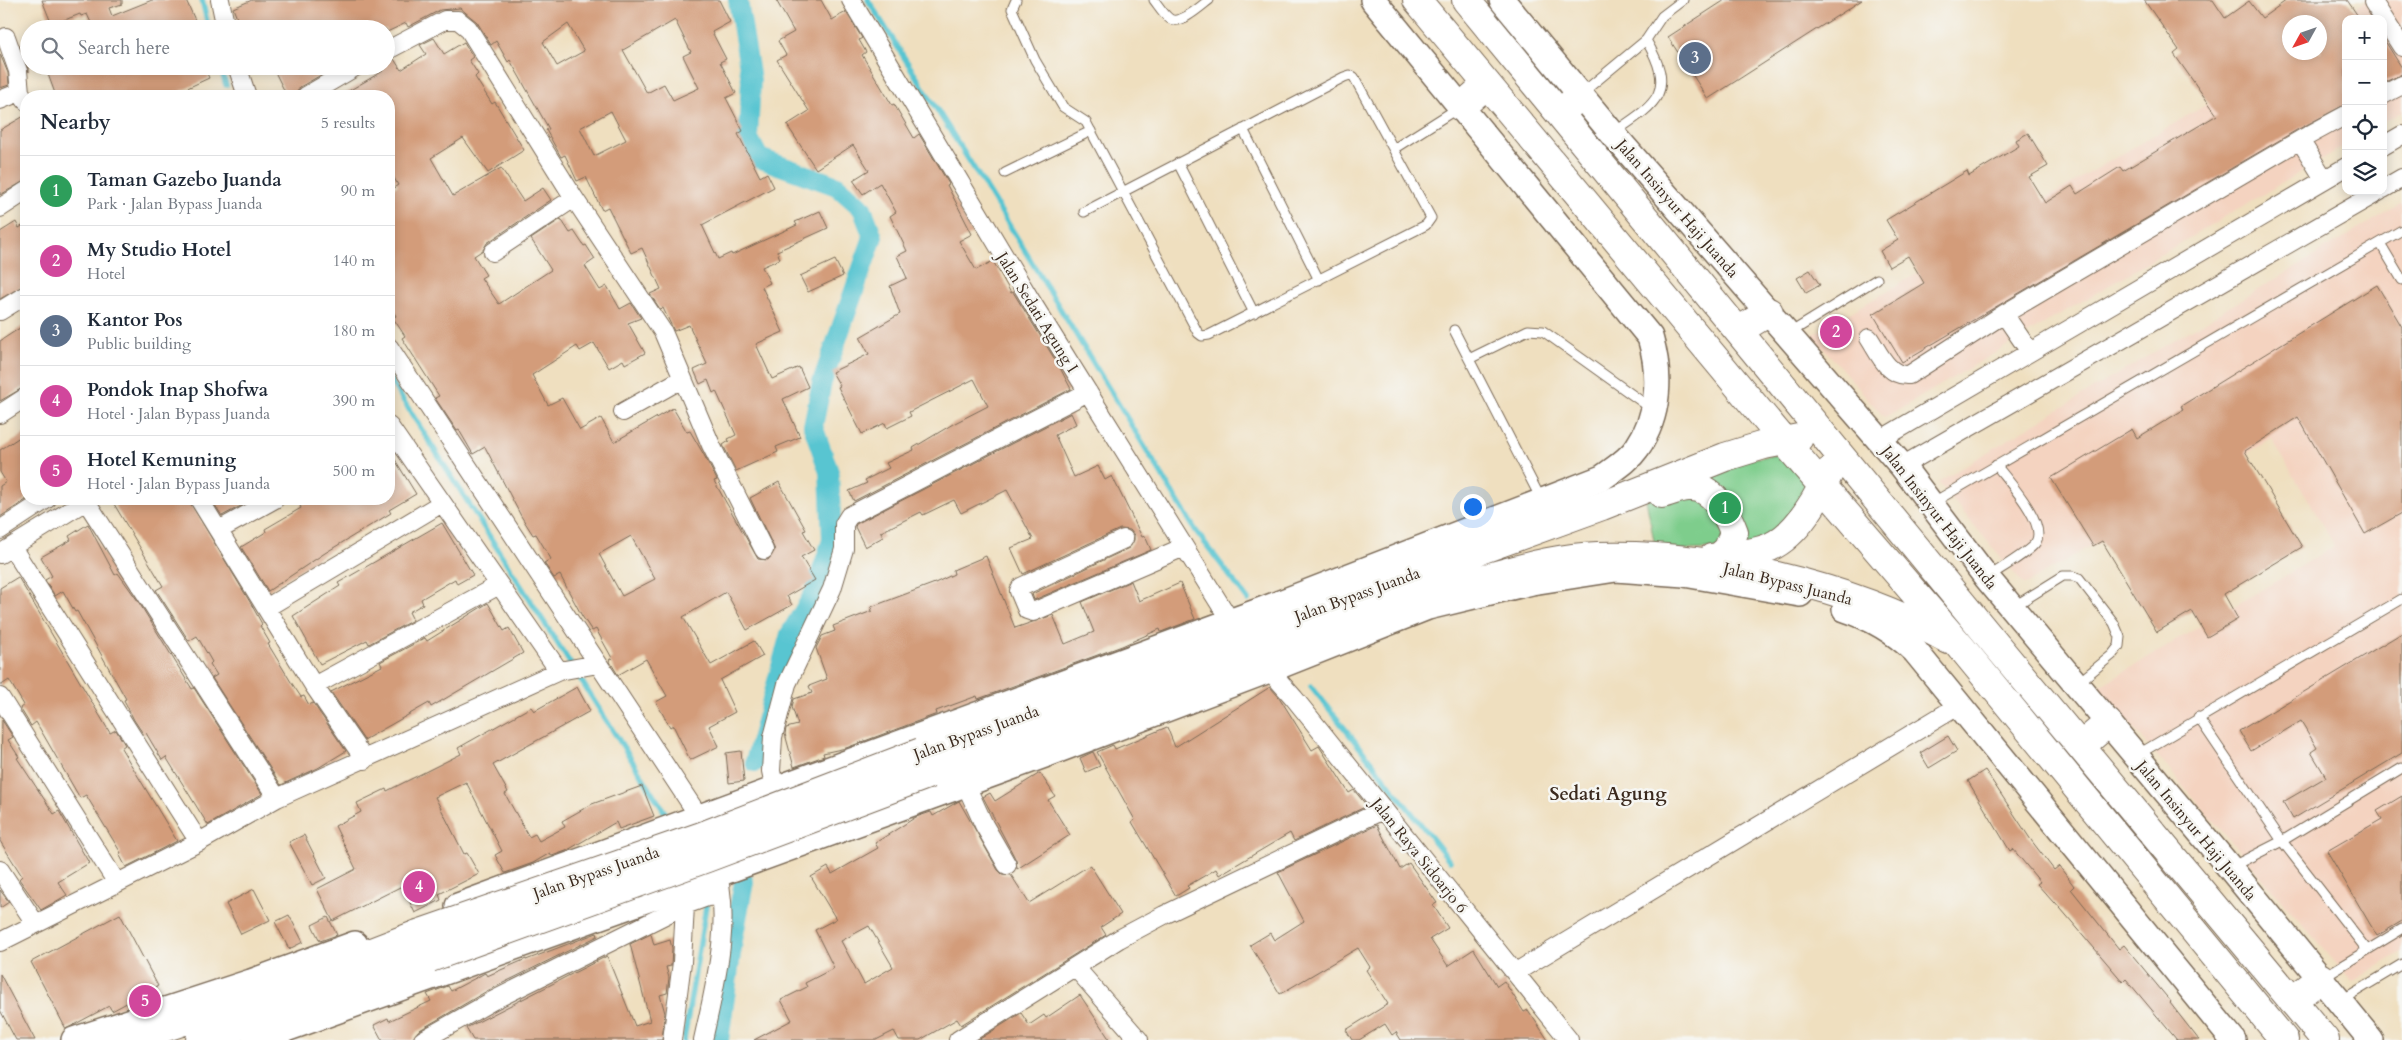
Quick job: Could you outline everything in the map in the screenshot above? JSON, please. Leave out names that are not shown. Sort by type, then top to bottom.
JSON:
[{"type":"highway","points":[[1417,0],[1783,440],[1961,647],[2284,1040]]},
{"type":"highway","name":"Jalan Insinyur Haji Juanda","points":[[1466,0],[1738,332],[2325,1040]]},
{"type":"highway","points":[[1461,107],[1487,84]]},
{"type":"highway","points":[[1560,114],[1580,95]]},
{"type":"highway","points":[[1738,332],[1768,312]]},
{"type":"highway","name":"Jalan Bypass Juanda","points":[[200,1040],[342,1000],[420,960],[707,858],[925,763],[1261,642],[1725,457],[1783,440],[1833,445],[1823,487],[1805,515],[1786,536],[1769,547],[1707,559],[1596,556],[1543,562],[1261,642],[1159,702],[925,763]]},
{"type":"highway","points":[[1602,506],[1632,502],[1688,487],[1707,492],[1720,506],[1734,532],[1728,549],[1707,559]]},
{"type":"highway","name":"Jalan Bypass Juanda","points":[[1707,559],[1828,590],[1929,629],[1961,647]]},
{"type":"highway","points":[[2081,746],[2108,723]]},
{"type":"highway","name":"Jalan Bypass Juanda","points":[[125,1035],[351,953],[420,960]]},
{"type":"highway","points":[[2292,1001],[2321,978]]},
{"type":"street","points":[[220,0],[224,20]]},
{"type":"street","name":"Jalan Sedati Agung I","points":[[851,0],[1184,547],[1261,642]]},
{"type":"street","points":[[1261,642],[1542,501],[1602,478],[1625,461],[1637,449],[1655,410],[1656,358],[1650,337],[1373,0]]},
{"type":"street","name":"Jalan Insinyur Haji Juanda","points":[[1502,0],[1612,133],[1902,466],[1987,578],[2230,868],[2371,1040]]},
{"type":"street","points":[[2374,2],[2402,47]]},
{"type":"street","points":[[395,46],[445,20],[463,23],[574,198],[663,332],[711,445],[764,550]]},
{"type":"street","points":[[6,37],[18,71],[22,90]]},
{"type":"street","points":[[239,75],[243,90]]},
{"type":"street","points":[[316,90],[342,75]]},
{"type":"street","points":[[2387,93],[2402,85]]},
{"type":"street","points":[[0,100],[20,97]]},
{"type":"street","points":[[1869,338],[1890,370],[1896,374],[1909,375],[2004,314],[2342,117]]},
{"type":"street","points":[[2387,144],[2402,135]]},
{"type":"street","points":[[2300,140],[2324,180]]},
{"type":"street","points":[[1880,440],[2342,169]]},
{"type":"street","points":[[2387,187],[2402,178]]},
{"type":"street","points":[[0,208],[20,195]]},
{"type":"street","points":[[1902,466],[2373,195]]},
{"type":"street","points":[[493,252],[574,198]]},
{"type":"street","points":[[0,311],[20,299]]},
{"type":"street","points":[[2004,314],[2030,352]]},
{"type":"street","points":[[395,357],[578,668],[683,824],[718,968],[703,1040]]},
{"type":"street","points":[[623,412],[682,379]]},
{"type":"street","points":[[775,790],[771,771],[772,737],[788,684],[832,589],[844,548],[844,524],[849,516],[1088,392]]},
{"type":"street","points":[[0,414],[20,402]]},
{"type":"street","points":[[395,438],[499,585],[578,668]]},
{"type":"street","points":[[266,608],[442,503]]},
{"type":"street","points":[[0,530],[38,505]]},
{"type":"street","points":[[80,505],[6,550],[200,842]]},
{"type":"street","points":[[91,505],[277,798]]},
{"type":"street","points":[[203,505],[314,686],[365,760]]},
{"type":"street","points":[[219,530],[264,505]]},
{"type":"street","points":[[1124,539],[1021,587],[1020,591],[1026,610],[1033,612],[1184,547]]},
{"type":"street","points":[[351,953],[928,731],[1261,642],[1428,607],[1532,582],[1616,569],[1684,574],[1799,593],[1868,617],[1891,630],[1914,651],[2233,1040]]},
{"type":"street","points":[[314,686],[499,585]]},
{"type":"street","name":"Jalan Raya Sidoarjo 6","points":[[1261,642],[1383,810],[1516,972],[1569,1040]]},
{"type":"street","points":[[0,942],[200,842],[277,798],[578,668]]},
{"type":"street","points":[[0,697],[117,883]]},
{"type":"street","points":[[423,1040],[492,1001],[700,891],[1159,702]]},
{"type":"street","points":[[1516,972],[1958,706]]},
{"type":"street","points":[[965,783],[984,825],[1007,865]]},
{"type":"street","points":[[958,1040],[1017,1002],[1076,968],[1119,939],[1164,915],[1383,810]]},
{"type":"street","points":[[0,870],[35,923]]},
{"type":"street","points":[[420,960],[700,891]]},
{"type":"street","points":[[672,1040],[682,962],[700,891]]},
{"type":"street","points":[[1076,968],[1139,1040]]},
{"type":"street","points":[[255,1040],[342,1000]]},
{"type":"street","points":[[74,1040],[125,1035]]},
{"type":"lane","points":[[1016,0],[1012,9],[1035,60],[1063,108],[1086,122],[1123,191],[1198,333],[1202,336],[1209,335],[1319,280],[1430,222],[1431,218],[1395,148],[1354,77],[1350,74],[1123,191],[1084,212]]},
{"type":"lane","points":[[1154,0],[1170,18],[1175,20],[1192,14],[1209,0]]},
{"type":"lane","points":[[1580,95],[1646,40],[1662,16],[1684,0]]},
{"type":"lane","points":[[1612,133],[1658,98],[1662,87],[1660,75],[1656,58],[1646,40]]},
{"type":"lane","points":[[1395,148],[1461,107]]},
{"type":"lane","points":[[1243,129],[1319,280]]},
{"type":"lane","points":[[1005,173],[1091,131]]},
{"type":"lane","points":[[1178,163],[1254,312]]},
{"type":"lane","points":[[1929,504],[2402,230]]},
{"type":"lane","points":[[2380,243],[2402,280]]},
{"type":"lane","points":[[1788,334],[1877,279]]},
{"type":"lane","points":[[1454,330],[1542,501]]},
{"type":"lane","points":[[1469,359],[1528,330],[1543,331],[1655,410]]},
{"type":"lane","points":[[1987,578],[2033,545],[2038,536],[2039,528],[2034,517],[1996,465]]},
{"type":"lane","points":[[2012,608],[2063,576],[2079,578],[2114,623],[2120,637],[2118,646],[2112,655],[2076,685]]},
{"type":"lane","points":[[2135,756],[2198,717],[2402,599]]},
{"type":"lane","points":[[2198,717],[2282,841],[2368,950]]},
{"type":"lane","points":[[2230,868],[2282,841],[2402,768]]},
{"type":"lane","points":[[2321,978],[2402,929]]},
{"type":"lane","points":[[2340,1001],[2402,964]]},
{"type":"shaded area","points":[[2367,0],[2402,0],[2402,111],[2387,120],[2387,15],[2344,15]]},
{"type":"shaded area","points":[[2342,16],[2342,147],[1885,418],[1812,335],[2204,106],[2282,55],[2282,60],[2327,60],[2327,26]]},
{"type":"shaded area","points":[[2402,203],[2402,952],[2352,982],[2098,687],[2335,546],[2272,439],[2024,585],[1938,482]]},
{"type":"green space","points":[[1788,453],[1815,486],[1770,539],[1738,548],[1656,551],[1646,500],[1743,460]]},
{"type":"building","points":[[42,0],[122,0],[122,4],[109,8],[112,16],[152,0],[186,0],[195,20],[90,20],[87,14],[81,16],[80,14],[65,20],[50,20]]},
{"type":"building","points":[[252,0],[719,0],[730,22],[712,32],[726,59],[720,62],[736,93],[726,98],[743,131],[738,134],[760,177],[767,173],[774,187],[702,225],[718,259],[731,253],[732,255],[797,225],[795,222],[820,211],[828,228],[777,251],[780,259],[762,267],[770,283],[762,287],[783,332],[756,344],[772,379],[799,367],[808,387],[783,399],[800,437],[776,447],[778,452],[736,471],[723,445],[729,441],[728,439],[736,435],[716,391],[713,393],[708,380],[700,384],[694,370],[707,364],[689,325],[674,331],[663,308],[660,309],[650,294],[661,289],[642,248],[631,253],[608,207],[602,210],[586,177],[577,181],[565,155],[561,157],[546,130],[549,129],[510,60],[508,62],[496,41],[491,45],[477,22],[460,8],[440,10],[408,27],[406,23],[395,28],[395,20],[238,20],[233,8]],"holes":[[[675,20],[691,52],[683,56],[699,88],[673,100],[664,84],[647,93],[623,50]],[[568,24],[584,51],[557,66],[543,42]],[[611,111],[626,140],[594,156],[580,128]]]},
{"type":"building","points":[[776,0],[821,0],[832,20],[846,12],[862,38],[859,40],[866,52],[862,55],[914,138],[919,134],[949,184],[947,185],[972,234],[959,241],[976,270],[993,261],[1011,293],[1013,292],[1059,366],[1071,389],[854,501],[849,491],[867,483],[865,480],[889,468],[886,463],[914,450],[913,448],[953,424],[988,406],[974,379],[909,412],[911,416],[887,428],[885,423],[862,434],[832,372],[869,354],[860,337],[900,314],[890,286],[907,278],[897,256],[907,251],[890,216],[896,212],[880,183],[863,194],[853,180],[869,170],[853,145],[816,169],[787,125],[809,111],[777,60],[786,55],[778,41],[794,32]]},
{"type":"building","points":[[1725,0],[1862,0],[1708,99],[1668,37]]},
{"type":"building","points":[[2144,0],[2213,0],[2225,18],[2249,1],[2262,18],[2287,0],[2347,0],[2357,15],[2342,15],[2342,106],[2295,131],[1902,362],[1873,314],[1924,283],[1908,256],[1889,267],[1880,251],[1898,240],[1886,220],[1967,171],[1969,176],[2019,146],[2016,140],[2028,133],[2048,166],[2029,177],[2045,203],[2072,186],[2077,194],[2120,167],[2123,171],[2217,115],[2174,54],[2179,50]]},
{"type":"building","points":[[434,38],[444,54],[464,42],[473,57],[469,60],[478,74],[475,77],[492,104],[495,102],[524,150],[488,173],[463,138],[431,158],[453,196],[501,168],[523,201],[543,188],[551,200],[487,243],[483,250],[474,256],[486,275],[481,278],[499,304],[551,270],[531,239],[561,219],[570,233],[574,231],[584,246],[586,245],[595,259],[585,266],[600,290],[607,286],[620,309],[631,303],[641,318],[628,323],[645,353],[625,364],[623,360],[609,368],[594,343],[580,351],[577,346],[532,375],[548,405],[562,398],[580,430],[601,418],[614,442],[673,408],[687,432],[690,431],[704,455],[717,480],[714,481],[758,559],[768,560],[775,550],[750,498],[779,482],[806,530],[803,531],[814,550],[801,557],[815,580],[787,596],[792,605],[747,630],[726,592],[683,617],[711,665],[754,641],[763,656],[720,680],[735,712],[709,726],[719,746],[690,760],[673,725],[670,727],[656,702],[667,696],[646,659],[618,675],[609,660],[612,658],[596,629],[592,631],[582,616],[560,575],[554,578],[544,563],[551,559],[536,534],[533,535],[521,516],[485,447],[473,454],[459,430],[457,431],[435,398],[439,396],[402,338],[405,336],[395,321],[395,187],[398,185],[395,180],[395,90],[350,90],[376,75],[395,75],[395,61],[401,70],[426,54],[420,45]],"holes":[[[631,536],[655,579],[622,596],[599,554]]]},
{"type":"building","points":[[2387,44],[2402,68],[2402,74],[2387,81]]},
{"type":"building","points":[[0,54],[8,73],[9,85],[0,88]]},
{"type":"building","points":[[48,75],[208,75],[209,78],[183,90],[54,90]]},
{"type":"building","points":[[276,75],[321,75],[300,87],[298,90],[284,90]]},
{"type":"building","points":[[20,118],[20,183],[0,195],[0,130]]},
{"type":"building","points":[[16,222],[20,227],[20,287],[0,299],[0,232]]},
{"type":"building","points":[[835,260],[843,276],[808,292],[800,276]]},
{"type":"building","points":[[1810,270],[1820,285],[1806,293],[1797,278]]},
{"type":"building","points":[[2377,285],[2402,327],[2402,513],[2365,534],[2298,417],[2245,451],[2302,547],[2224,594],[2238,619],[2207,637],[2192,611],[2157,632],[2102,541],[2093,546],[2051,478],[2132,429],[2137,438],[2183,410],[2181,406]]},
{"type":"building","points":[[20,328],[20,389],[0,401],[0,341]]},
{"type":"building","points":[[1071,413],[1076,424],[1055,435],[1074,477],[1098,466],[1105,480],[1112,476],[1142,537],[1145,536],[1151,550],[1034,600],[1032,594],[1129,548],[1134,540],[1134,535],[1130,530],[1120,529],[1023,574],[1011,548],[1033,539],[1007,490],[961,513],[954,500],[923,515],[921,512],[881,532],[883,537],[865,547],[855,527],[856,524]]},
{"type":"building","points":[[20,437],[20,504],[0,517],[0,486],[6,482],[0,472],[0,450]]},
{"type":"building","points":[[395,460],[416,494],[389,510],[391,513],[325,553],[268,591],[241,547],[266,532],[265,529],[301,508],[300,506],[395,505]]},
{"type":"building","points":[[115,505],[192,505],[250,602],[262,624],[260,626],[270,643],[268,644],[291,682],[301,697],[304,696],[309,705],[313,703],[346,751],[318,768],[281,785],[212,678],[217,675],[197,636],[189,641],[156,590],[163,586]]},
{"type":"building","points":[[215,505],[243,505],[222,516]]},
{"type":"building","points":[[442,523],[473,575],[457,584],[455,579],[421,599],[423,604],[409,612],[413,620],[369,644],[367,640],[320,664],[293,616],[340,586],[338,583]]},
{"type":"building","points":[[88,524],[115,575],[118,573],[138,601],[192,689],[194,688],[262,794],[208,825],[166,757],[162,760],[146,733],[144,735],[134,720],[124,700],[126,699],[77,611],[75,612],[63,591],[55,596],[45,580],[52,576],[41,557],[71,540],[69,536]]},
{"type":"building","points":[[986,556],[1015,628],[1053,615],[1065,644],[1094,632],[1082,602],[1131,581],[1139,601],[1180,583],[1195,619],[1161,632],[1160,629],[1122,646],[978,699],[977,696],[936,711],[937,714],[846,748],[823,753],[824,756],[794,767],[785,734],[786,728],[798,725],[792,707],[794,699],[812,693],[809,686],[827,679],[816,648],[822,636],[835,631],[833,626],[872,611],[871,607],[935,583],[954,574],[953,570]]},
{"type":"building","points":[[18,577],[110,733],[116,730],[125,745],[121,748],[177,841],[126,867],[119,854],[121,853],[86,795],[80,798],[36,722],[31,726],[20,708],[24,705],[9,680],[0,686],[0,588]]},
{"type":"building","points":[[488,603],[504,631],[509,628],[523,653],[431,707],[429,703],[364,740],[331,692],[382,666],[380,662],[425,638],[427,641]]},
{"type":"building","points":[[2402,633],[2402,753],[2293,819],[2283,802],[2326,777],[2311,752],[2317,748],[2301,721],[2251,751],[2239,731]]},
{"type":"building","points":[[577,687],[590,711],[493,765],[508,792],[505,794],[529,837],[535,834],[539,841],[565,827],[562,821],[592,804],[642,786],[654,816],[619,829],[616,822],[566,851],[552,856],[550,853],[533,863],[505,873],[495,855],[502,851],[466,782],[435,797],[464,854],[467,853],[479,874],[439,894],[441,900],[415,913],[402,886],[333,921],[317,889],[356,869],[335,826],[361,812],[357,803],[386,789],[387,791],[461,754],[458,748],[531,707],[534,711]]},
{"type":"building","points":[[1270,687],[1279,697],[1312,750],[1319,746],[1349,793],[1354,790],[1367,806],[1294,841],[1290,833],[1219,875],[1216,869],[1187,886],[1189,888],[1176,896],[1132,822],[1135,820],[1097,752],[1113,745],[1115,749],[1167,727],[1175,747]]},
{"type":"building","points":[[2,720],[13,737],[8,740],[19,757],[17,758],[54,814],[59,811],[89,863],[58,882],[67,895],[41,910],[19,879],[22,876],[0,841]]},
{"type":"building","points":[[1948,736],[1957,751],[1929,768],[1920,753]]},
{"type":"building","points":[[741,751],[744,781],[729,783],[726,753]]},
{"type":"building","points":[[1093,752],[1100,766],[1086,772],[1080,758]]},
{"type":"building","points":[[1985,770],[2031,840],[2054,870],[2059,866],[2074,886],[2071,889],[2119,949],[2124,945],[2171,1002],[2199,1040],[2177,1040],[2126,979],[2123,982],[2055,902],[2037,884],[2040,882],[2013,849],[2010,851],[1968,781]]},
{"type":"building","points":[[1040,773],[1055,796],[1048,800],[1070,835],[1017,869],[1016,860],[983,797],[990,793],[995,801]]},
{"type":"building","points":[[2402,796],[2402,921],[2377,936],[2327,851],[2382,819],[2377,811]]},
{"type":"building","points":[[959,801],[998,870],[1002,874],[1011,875],[1029,903],[1090,865],[1121,914],[1101,927],[1106,935],[961,1025],[957,1019],[920,1040],[899,1040],[894,1031],[876,1040],[754,1040],[792,1020],[781,1000],[807,987],[805,983],[834,968],[815,930],[836,919],[811,877],[828,867],[832,874],[878,848],[875,843],[916,817],[931,812],[933,816]],"holes":[[[869,926],[893,967],[864,984],[841,941]]]},
{"type":"building","points":[[1377,825],[1400,869],[1409,863],[1437,903],[1433,905],[1448,928],[1430,939],[1448,966],[1474,949],[1497,986],[1504,981],[1524,1012],[1528,1010],[1548,1040],[1401,1040],[1396,1032],[1392,1035],[1385,1024],[1359,1040],[1352,1040],[1346,1030],[1388,1004],[1366,970],[1370,967],[1358,948],[1280,994],[1250,945],[1270,933],[1274,940],[1304,921],[1278,872]]},
{"type":"building","points":[[304,835],[326,878],[312,885],[289,842]]},
{"type":"building","points":[[254,889],[270,920],[241,934],[226,904]]},
{"type":"building","points":[[0,890],[9,902],[0,908]]},
{"type":"building","points":[[120,914],[158,986],[112,1011],[109,1006],[66,1029],[31,962]]},
{"type":"building","points":[[289,915],[303,942],[289,949],[275,922]]},
{"type":"building","points":[[328,917],[337,935],[320,941],[312,925]]},
{"type":"building","points":[[597,933],[598,936],[487,991],[418,1031],[412,1040],[382,1040],[374,1025],[388,1018],[389,1021],[431,1001],[427,994],[448,986],[451,991],[485,973],[487,976],[526,959]]},
{"type":"building","points":[[651,934],[654,945],[670,940],[672,948],[671,966],[666,967],[669,978],[667,993],[660,995],[665,1013],[662,1040],[473,1040],[466,1028],[607,956],[635,1026],[650,1021],[630,944]]},
{"type":"building","points":[[0,974],[35,1040],[16,1040],[0,1010]]},
{"type":"building","points":[[1080,995],[1110,1040],[978,1040],[1021,1013],[1029,1025],[1044,1015],[1046,1018]]},
{"type":"waterway","points":[[202,0],[207,20]]},
{"type":"waterway","points":[[738,0],[751,80],[748,137],[759,158],[837,186],[862,208],[873,237],[822,382],[813,426],[829,472],[832,540],[815,592],[790,634],[755,762]]},
{"type":"waterway","points":[[868,0],[992,197],[1196,531],[1248,600]]},
{"type":"waterway","points":[[223,75],[226,85]]},
{"type":"waterway","points":[[395,387],[671,822]]},
{"type":"waterway","points":[[1311,686],[1450,861]]},
{"type":"waterway","points":[[719,1040],[733,940],[744,882]]},
{"type":"waterway","points":[[684,1040],[706,906],[704,902]]},
{"type":"place","name":"Kantor Pos","points":[[1695,58]]},
{"type":"place","name":"My Studio Hotel","points":[[1836,332]]},
{"type":"place","name":"Taman Gazebo Juanda","points":[[1725,508]]},
{"type":"place","name":"Pondok Inap Shofwa","points":[[419,887]]},
{"type":"place","name":"Hotel Kemuning","points":[[145,1001]]},
{"type":"district","name":"Sedati Agung","points":[[1608,793]]}]
